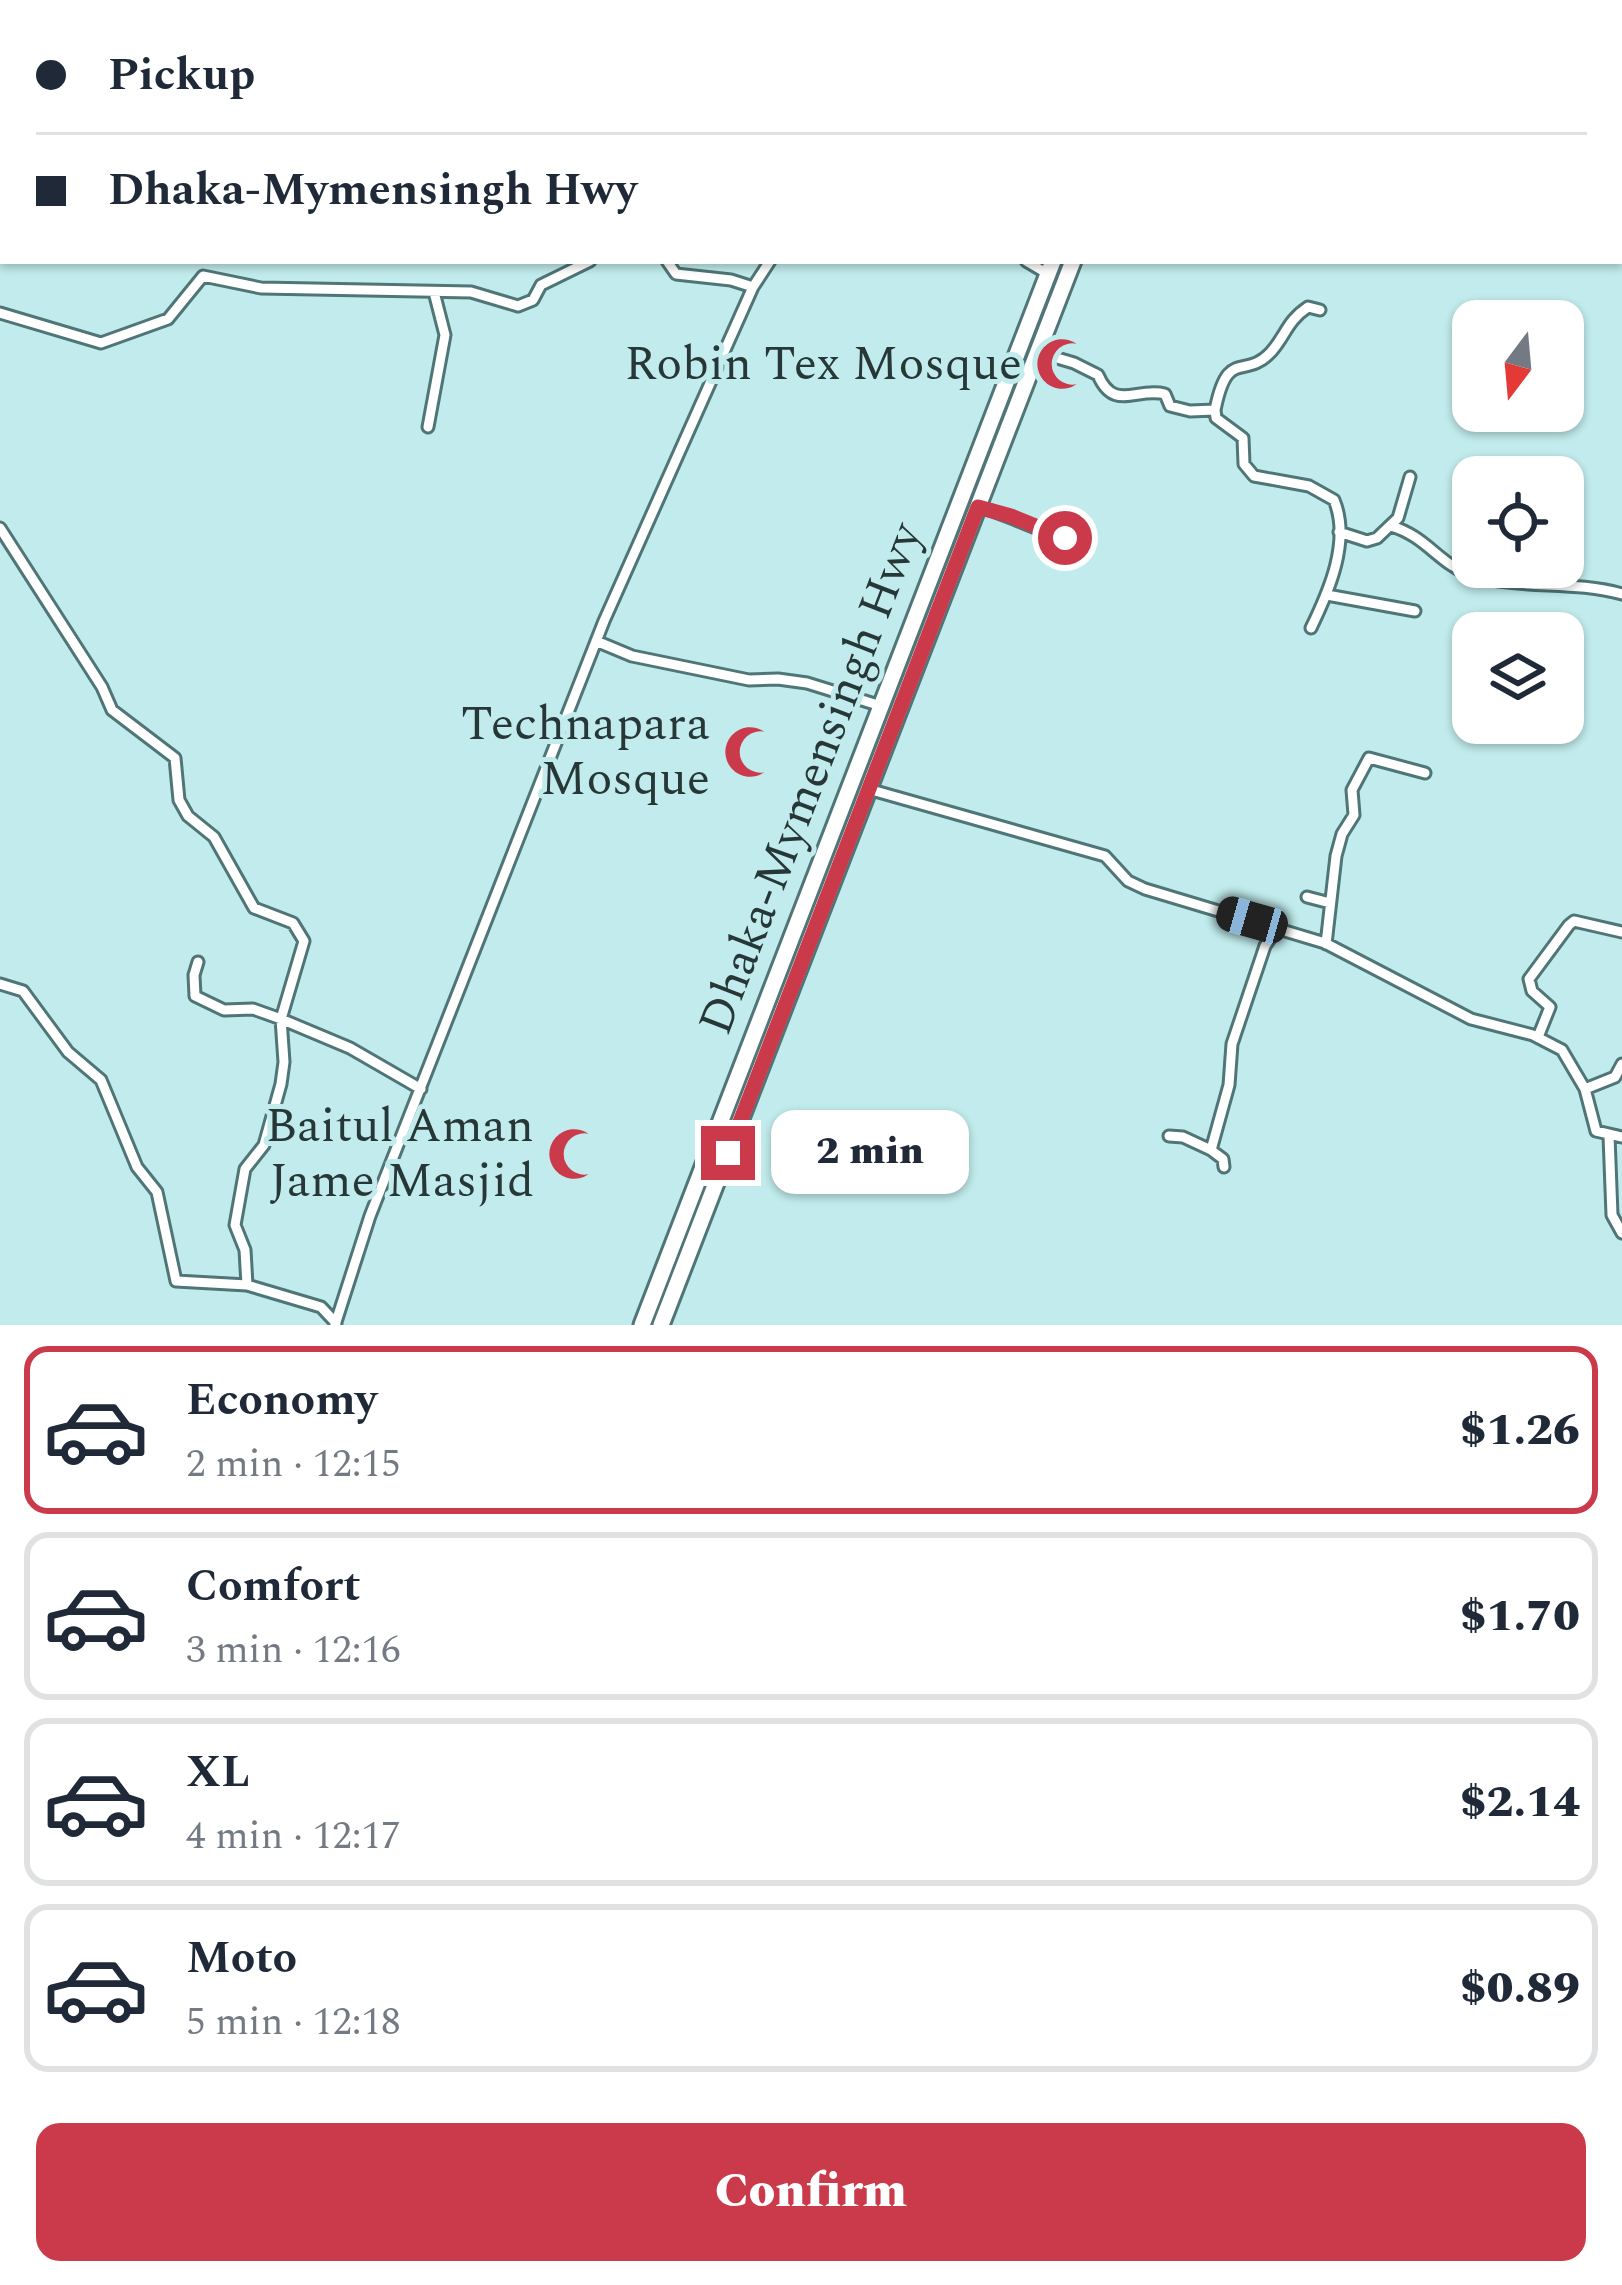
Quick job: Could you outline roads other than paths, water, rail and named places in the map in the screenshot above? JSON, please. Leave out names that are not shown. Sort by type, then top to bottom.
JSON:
[{"type":"highway","name":"Dhaka-Mymensingh Hwy","points":[[661,1325],[1071,264]]},
{"type":"highway","name":"Dhaka-Mymensingh Hwy","points":[[642,1325],[1050,268]]},
{"type":"street","points":[[0,313],[100,343],[168,319],[203,276],[261,288],[471,292],[518,306],[527,305],[541,286],[584,264]]},
{"type":"street","points":[[670,264],[676,274],[753,287]]},
{"type":"street","points":[[0,984],[23,991],[68,1052],[101,1080],[137,1167],[157,1192],[176,1281],[247,1285],[320,1307],[336,1324],[370,1216],[596,641],[753,287],[768,264]]},
{"type":"street","points":[[428,427],[446,335],[434,292]]},
{"type":"street","points":[[1311,628],[1335,577],[1338,506],[1321,491],[1249,472],[1244,464],[1244,438],[1216,418],[1215,410],[1232,369],[1270,354],[1288,322],[1303,310],[1320,310]]},
{"type":"street","points":[[1037,352],[1098,375],[1104,389],[1117,396],[1157,391],[1177,409],[1215,410]]},
{"type":"street","points":[[1339,532],[1371,541],[1391,526],[1398,518],[1410,477]]},
{"type":"street","points":[[978,507],[1065,538],[1079,541],[1083,536]]},
{"type":"street","points":[[1391,526],[1421,538],[1470,574],[1510,584],[1575,585],[1622,593]]},
{"type":"street","points":[[0,528],[112,710],[175,758],[179,800],[188,816],[214,837],[254,908],[293,922],[304,941],[281,1019],[284,1062],[280,1084],[264,1144],[244,1169],[235,1225],[244,1250],[247,1285]]},
{"type":"street","points":[[1327,595],[1414,611]]},
{"type":"street","points":[[596,641],[632,656],[748,680],[807,683],[881,706]]},
{"type":"street","points":[[1326,944],[1338,844],[1354,815],[1352,790],[1369,758],[1425,772]]},
{"type":"street","points":[[868,789],[1106,856],[1128,880],[1145,889],[1326,944],[1471,1019],[1538,1037],[1562,1050],[1585,1089],[1596,1131],[1622,1137]]},
{"type":"street","points":[[1307,897],[1330,904]]},
{"type":"street","points":[[1538,1037],[1550,1007],[1532,991],[1529,980],[1569,925],[1574,921],[1622,932]]},
{"type":"street","points":[[1211,1150],[1229,1085],[1232,1044],[1265,946],[1276,928]]},
{"type":"street","points":[[198,962],[195,996],[201,1003],[224,1010],[253,1009],[281,1019],[350,1048],[421,1089]]},
{"type":"street","points":[[1585,1089],[1615,1077],[1622,1064]]},
{"type":"street","points":[[1168,1136],[1183,1137],[1211,1150],[1224,1160],[1224,1167]]},
{"type":"street","points":[[1609,1136],[1612,1215],[1622,1233]]},
{"type":"place","name":"Robin Tex Mosque","points":[[1062,364]]},
{"type":"place","name":"Technapara Mosque","points":[[750,752]]},
{"type":"place","name":"Baitul Aman Jame Masjid","points":[[574,1154]]}]
